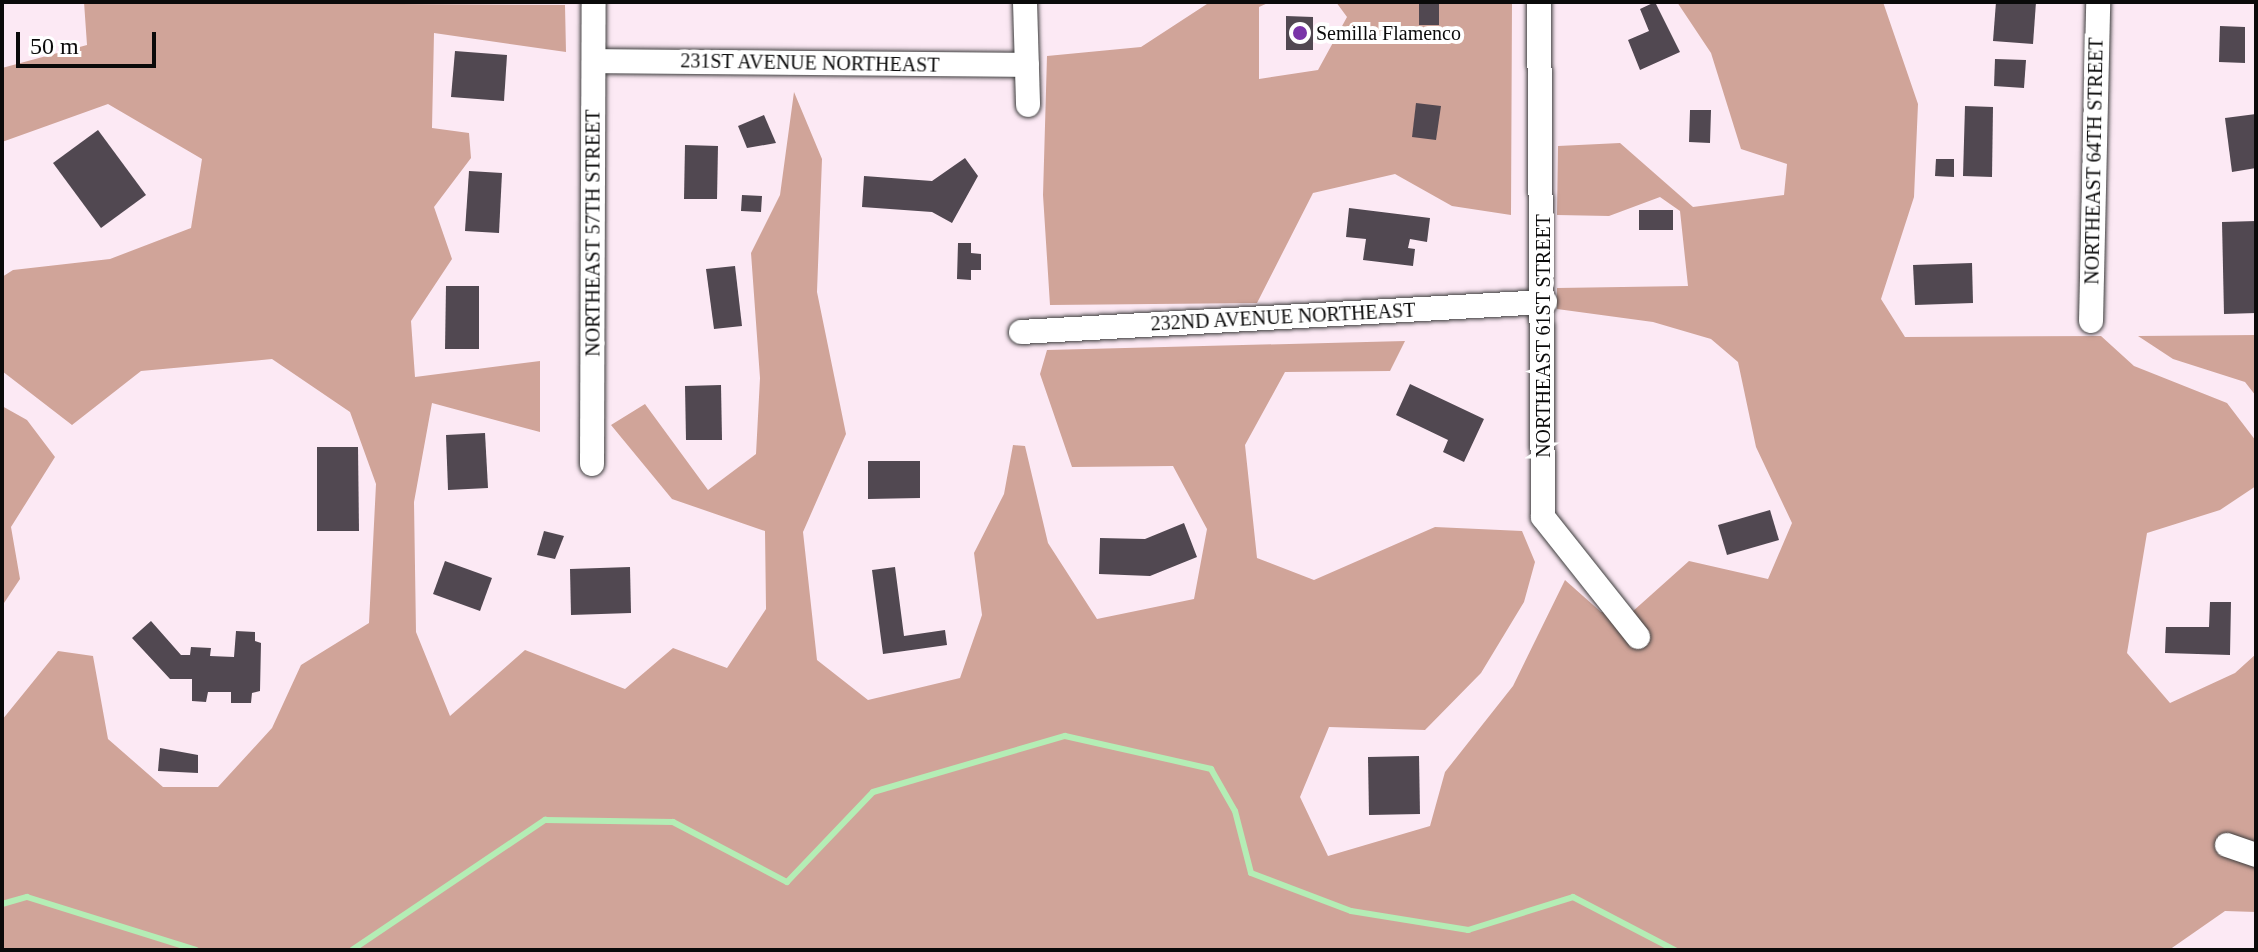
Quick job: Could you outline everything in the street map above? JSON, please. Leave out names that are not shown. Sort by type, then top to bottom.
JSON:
[{"type":"street","name":"NORTHEAST 57TH STREET","points":[[592,464],[594,2]]},
{"type":"street","points":[[1025,2],[1028,105]]},
{"type":"street","name":"NORTHEAST 61ST STREET","points":[[1539,2],[1545,302],[1543,517],[1638,637]]},
{"type":"street","name":"NORTHEAST 64TH STREET","points":[[2091,321],[2098,2]]},
{"type":"street","name":"231ST AVENUE NORTHEAST","points":[[594,61],[1027,65]]},
{"type":"street","name":"232ND AVENUE NORTHEAST","points":[[1021,332],[1545,302]]},
{"type":"street","points":[[2227,845],[2256,855]]},
{"type":"shaded area","points":[[84,2],[565,5],[566,52],[434,33],[432,128],[469,133],[471,158],[434,207],[452,259],[411,321],[415,377],[540,361],[540,432],[432,403],[414,502],[416,632],[450,716],[525,650],[625,689],[673,648],[727,668],[766,609],[765,531],[672,499],[611,425],[645,404],[708,490],[756,454],[760,378],[751,253],[780,195],[794,92],[822,159],[817,292],[846,434],[803,532],[817,660],[868,700],[960,678],[982,615],[974,553],[1004,494],[1013,445],[1025,446],[1048,543],[1097,619],[1194,599],[1207,529],[1173,466],[1072,467],[1040,374],[1047,350],[1405,341],[1390,371],[1285,372],[1245,445],[1257,558],[1314,580],[1435,527],[1522,531],[1535,562],[1524,602],[1481,673],[1425,730],[1329,727],[1300,797],[1328,856],[1430,826],[1445,772],[1513,686],[1565,580],[1601,612],[1632,612],[1689,561],[1768,579],[1792,523],[1756,447],[1738,362],[1711,339],[1653,322],[1557,309],[1557,288],[1688,286],[1680,211],[1660,197],[1609,216],[1557,215],[1558,146],[1620,143],[1693,207],[1784,195],[1787,164],[1741,149],[1711,53],[1677,2],[1883,2],[1918,104],[1914,197],[1881,299],[1905,337],[2101,336],[2134,366],[2227,403],[2256,441],[2256,486],[2220,510],[2147,533],[2127,653],[2170,703],[2235,673],[2256,654],[2256,912],[2225,911],[2169,950],[2,950],[2,720],[58,651],[93,656],[108,739],[163,787],[218,787],[272,728],[301,665],[369,623],[376,484],[350,412],[272,359],[141,371],[72,425],[2,371],[2,277],[13,270],[110,259],[191,228],[202,159],[108,104],[2,142],[2,68],[87,45]]},
{"type":"shaded area","points":[[1210,2],[1270,2],[1259,7],[1259,79],[1318,70],[1347,17],[1336,2],[1512,2],[1511,215],[1452,206],[1395,174],[1313,193],[1257,303],[1050,305],[1043,195],[1047,56],[1141,47]]},
{"type":"shaded area","points":[[2256,335],[2256,396],[2245,382],[2173,359],[2138,336]]},
{"type":"shaded area","points":[[2,406],[27,420],[55,457],[11,527],[20,579],[2,606]]},
{"type":"building","points":[[1419,2],[1439,2],[1439,25],[1419,25]]},
{"type":"building","points":[[1655,2],[1680,52],[1640,70],[1628,40],[1649,31],[1640,9]]},
{"type":"building","points":[[1996,2],[2036,2],[2033,44],[1993,41]]},
{"type":"building","name":"Semilla Flamenco","points":[[1286,16],[1313,17],[1313,50],[1286,50]]},
{"type":"building","points":[[2220,26],[2245,27],[2245,63],[2219,62]]},
{"type":"building","points":[[455,51],[507,55],[504,101],[451,97]]},
{"type":"building","points":[[1995,59],[2026,60],[2024,88],[1994,86]]},
{"type":"building","points":[[1416,103],[1441,106],[1436,140],[1412,137]]},
{"type":"building","points":[[1965,106],[1993,107],[1992,177],[1963,176]]},
{"type":"building","points":[[1690,110],[1711,110],[1710,143],[1689,142]]},
{"type":"building","points":[[2256,114],[2256,168],[2232,172],[2225,118]]},
{"type":"building","points":[[764,115],[776,143],[747,148],[738,126]]},
{"type":"building","points":[[98,130],[146,195],[101,228],[53,163]]},
{"type":"building","points":[[685,145],[718,146],[717,199],[684,199]]},
{"type":"building","points":[[965,158],[978,176],[952,223],[932,212],[862,207],[864,176],[932,181]]},
{"type":"building","points":[[1936,159],[1954,159],[1954,177],[1935,176]]},
{"type":"building","points":[[469,171],[502,173],[499,233],[465,231]]},
{"type":"building","points":[[742,195],[762,196],[761,212],[741,211]]},
{"type":"building","points":[[1349,208],[1430,218],[1427,242],[1410,239],[1408,248],[1415,249],[1413,266],[1363,260],[1366,239],[1346,237]]},
{"type":"building","points":[[1639,210],[1673,210],[1673,230],[1639,230]]},
{"type":"building","points":[[2256,221],[2256,313],[2224,314],[2222,222]]},
{"type":"building","points":[[958,243],[971,243],[971,253],[981,254],[981,270],[971,270],[971,280],[957,279]]},
{"type":"building","points":[[1972,263],[1973,303],[1915,305],[1913,265]]},
{"type":"building","points":[[735,266],[742,326],[714,329],[706,269]]},
{"type":"building","points":[[446,286],[479,286],[479,349],[445,349]]},
{"type":"building","points":[[1410,384],[1484,419],[1464,462],[1443,452],[1448,440],[1396,415]]},
{"type":"building","points":[[721,385],[722,440],[686,440],[685,386]]},
{"type":"building","points":[[485,433],[488,488],[448,490],[446,435]]},
{"type":"building","points":[[317,447],[358,447],[359,531],[317,531]]},
{"type":"building","points":[[868,461],[920,461],[920,498],[868,499]]},
{"type":"building","points":[[1770,510],[1779,540],[1727,555],[1718,525]]},
{"type":"building","points":[[1184,523],[1197,557],[1150,576],[1099,574],[1100,538],[1145,539]]},
{"type":"building","points":[[544,531],[564,536],[555,559],[537,555]]},
{"type":"building","points":[[445,561],[492,578],[480,611],[433,594]]},
{"type":"building","points":[[630,567],[631,613],[571,615],[570,569]]},
{"type":"building","points":[[895,567],[904,636],[945,630],[947,645],[883,654],[872,570]]},
{"type":"building","points":[[2210,602],[2231,602],[2230,655],[2165,653],[2166,627],[2209,627]]},
{"type":"building","points":[[151,621],[181,655],[190,655],[191,647],[211,648],[210,656],[234,657],[236,631],[255,632],[255,641],[261,643],[260,691],[252,693],[251,703],[231,703],[231,692],[208,692],[206,702],[192,701],[192,679],[170,679],[132,638]]},
{"type":"building","points":[[160,748],[198,755],[198,773],[158,771]]},
{"type":"building","points":[[1419,756],[1420,814],[1369,815],[1368,757]]},
{"type":"waterway","points":[[352,950],[545,820],[673,822],[787,882],[873,792],[1065,736],[1211,769],[1235,811],[1251,873],[1351,911],[1468,930],[1573,897],[1675,950]]},
{"type":"waterway","points":[[2,904],[27,897],[196,950]]},
{"type":"place","name":"Semilla Flamenco","points":[[1300,33]]}]
